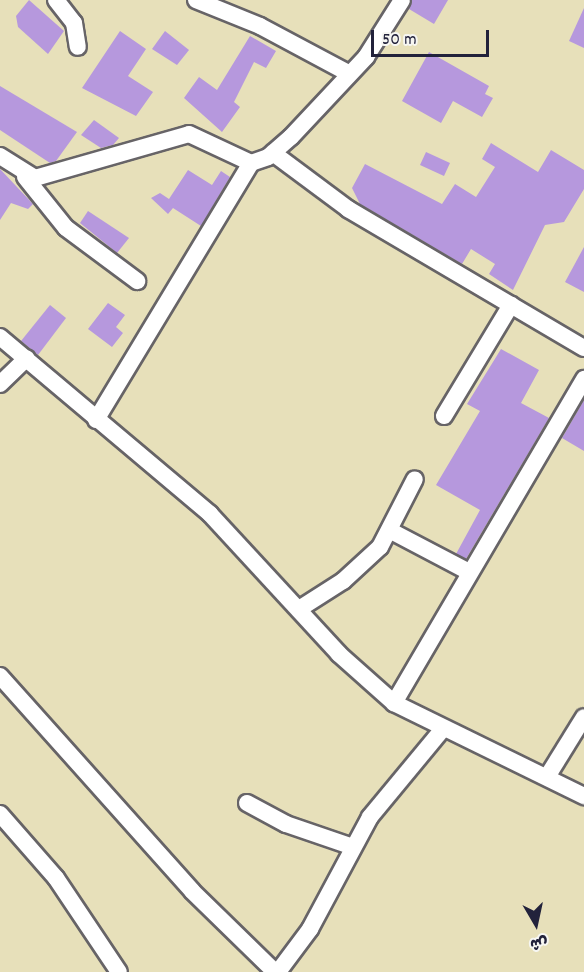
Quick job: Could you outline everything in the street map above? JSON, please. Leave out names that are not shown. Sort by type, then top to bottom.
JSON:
[{"type":"street","points":[[56,0],[74,24],[78,47]]},
{"type":"street","points":[[196,0],[260,26],[346,72]]},
{"type":"street","points":[[96,420],[251,163],[273,153],[346,72],[378,41],[402,0]]},
{"type":"street","points":[[25,177],[78,168],[189,134],[251,163]]},
{"type":"street","points":[[273,153],[348,209],[584,348]]},
{"type":"street","points":[[0,156],[25,177],[66,228],[137,281]]},
{"type":"street","points":[[444,416],[511,305]]},
{"type":"street","points":[[0,337],[210,514],[299,609],[394,703],[442,730],[584,795]]},
{"type":"street","points":[[0,384],[27,358]]},
{"type":"street","points":[[394,703],[584,380]]},
{"type":"street","points":[[299,609],[343,581],[390,531],[415,479]]},
{"type":"street","points":[[390,531],[469,572]]},
{"type":"street","points":[[0,676],[192,891],[277,972],[310,929],[353,847],[388,791],[442,730]]},
{"type":"street","points":[[547,777],[584,717]]},
{"type":"street","points":[[247,803],[305,832],[353,847]]},
{"type":"street","points":[[0,814],[56,878],[118,972]]},
{"type":"building","points":[[29,0],[64,31],[48,54],[18,27],[16,16]]},
{"type":"building","points":[[412,0],[448,0],[434,24],[409,9]]},
{"type":"building","points":[[584,8],[584,48],[569,41]]},
{"type":"building","points":[[120,31],[146,49],[128,76],[153,92],[136,116],[82,88]]},
{"type":"building","points":[[165,31],[189,50],[177,65],[152,49]]},
{"type":"building","points":[[250,36],[276,51],[266,68],[254,62],[234,102],[240,107],[222,132],[184,98],[199,77],[217,90]]},
{"type":"building","points":[[429,52],[489,86],[485,94],[493,98],[482,117],[453,101],[441,123],[402,101]]},
{"type":"building","points":[[0,86],[77,132],[56,161],[50,163],[0,130]]},
{"type":"building","points":[[94,120],[119,138],[113,145],[101,148],[81,135]]},
{"type":"building","points":[[491,143],[538,172],[551,150],[584,170],[584,189],[564,222],[545,225],[513,290],[489,274],[495,264],[471,249],[462,264],[360,204],[352,188],[365,164],[442,204],[455,184],[476,197],[495,167],[482,159]]},
{"type":"building","points":[[426,152],[450,163],[444,176],[420,165]]},
{"type":"building","points":[[0,169],[33,204],[28,209],[11,203],[0,220]]},
{"type":"building","points":[[188,170],[212,185],[221,171],[230,177],[201,226],[173,208],[168,214],[151,198],[160,193],[169,199]]},
{"type":"building","points":[[88,211],[129,238],[117,253],[80,223]]},
{"type":"building","points":[[584,247],[584,292],[565,282]]},
{"type":"building","points":[[108,303],[125,315],[116,327],[123,333],[112,347],[88,329]]},
{"type":"building","points":[[50,305],[66,318],[38,355],[21,341]]},
{"type":"building","points":[[501,349],[539,370],[521,403],[549,418],[466,559],[456,554],[480,510],[436,485],[480,411],[467,404]]},
{"type":"building","points":[[584,400],[584,451],[562,438]]}]
